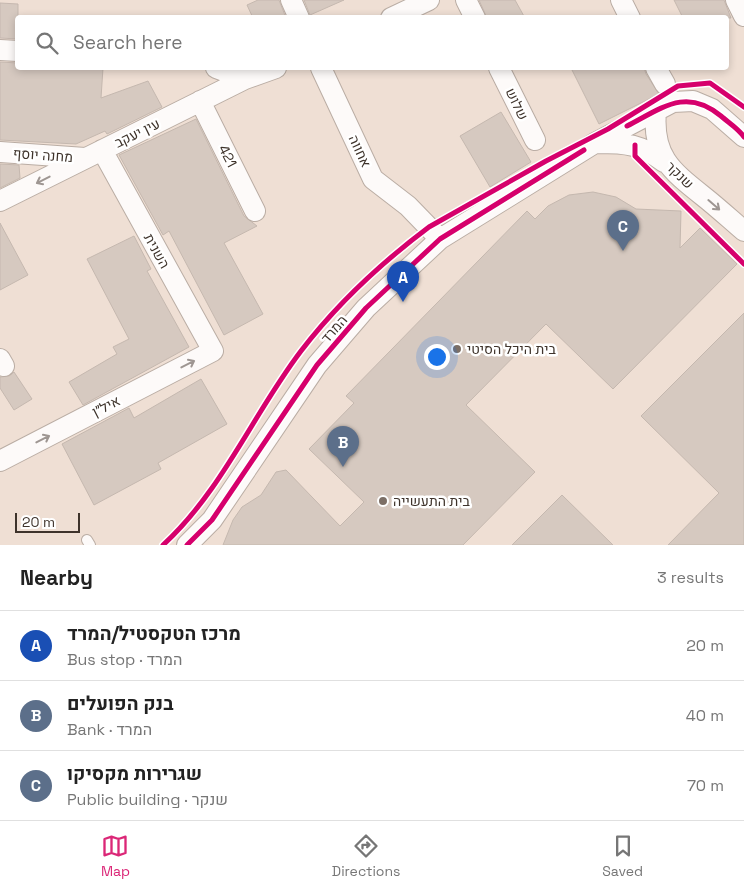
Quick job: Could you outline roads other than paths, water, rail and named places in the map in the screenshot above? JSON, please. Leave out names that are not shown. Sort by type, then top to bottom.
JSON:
[{"type":"street","points":[[291,0],[298,15]]},
{"type":"street","points":[[397,15],[429,0]]},
{"type":"street","points":[[466,0],[473,15]]},
{"type":"street","points":[[621,0],[628,15]]},
{"type":"street","points":[[736,0],[744,16]]},
{"type":"street","points":[[0,50],[15,51]]},
{"type":"street","points":[[221,70],[245,79]]},
{"type":"street","name":"עין יעקב","points":[[0,201],[245,79],[270,70]]},
{"type":"street","name":"אחווה","points":[[322,70],[373,179],[408,206],[440,239]]},
{"type":"street","name":"שלוש","points":[[500,70],[535,140]]},
{"type":"street","name":"421","points":[[200,101],[255,211]]},
{"type":"street","points":[[656,111],[673,102],[693,101],[712,109],[744,137]]},
{"type":"street","name":"המרד","points":[[187,545],[212,520],[317,365],[366,308],[440,239],[595,143],[656,111]]},
{"type":"street","name":"שנקר","points":[[656,111],[654,132],[664,162],[682,180],[744,231]]},
{"type":"street","points":[[595,143],[627,143],[647,148],[664,162]]},
{"type":"street","name":"מחנה יוסף","points":[[9,152],[94,154]]},
{"type":"street","name":"השנית","points":[[94,154],[213,352]]},
{"type":"street","name":"איל״ן","points":[[0,461],[213,352]]},
{"type":"place","name":"שגרירות מקסיקו","points":[[623,251]]},
{"type":"place","name":"מרכז הטקסטיל/המרד","points":[[403,302]]},
{"type":"place","name":"בית היכל הסיטי","points":[[457,349]]},
{"type":"place","name":"בנק הפועלים","points":[[343,467]]},
{"type":"place","name":"בית התעשייה","points":[[383,501]]}]
